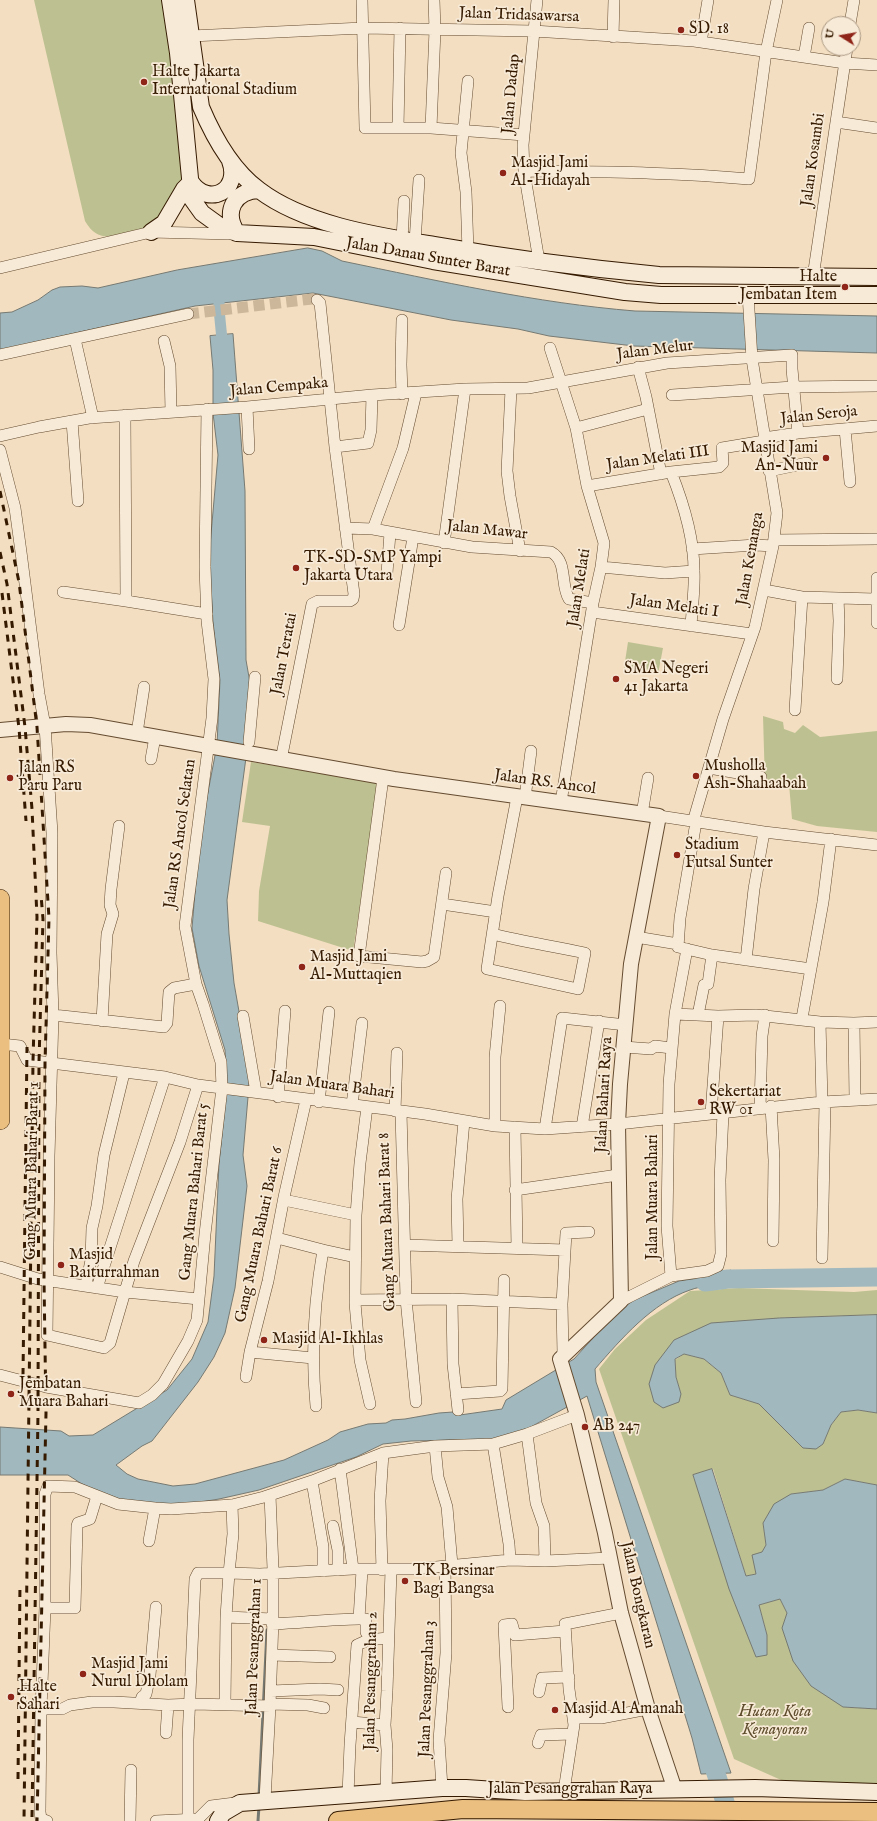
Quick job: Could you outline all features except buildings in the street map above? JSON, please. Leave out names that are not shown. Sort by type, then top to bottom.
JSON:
[{"type":"highway","points":[[0,899],[0,1120]]},
{"type":"main road","name":"Jalan Danau Sunter Barat","points":[[170,0],[178,53],[192,199],[202,213],[220,226],[241,233],[314,237],[433,261],[659,275],[877,277]]},
{"type":"main road","name":"Jalan Danau Sunter Barat","points":[[186,0],[201,107],[208,123],[230,161],[259,190],[300,213],[331,225],[468,251],[541,267],[632,292],[748,300],[877,295]]},
{"type":"main road","points":[[151,232],[164,223],[184,189],[191,182],[195,188],[202,193],[210,195],[218,194],[225,190],[233,177],[233,168],[230,161]]},
{"type":"main road","points":[[241,233],[230,219],[233,204],[244,193],[259,190]]},
{"type":"main road","name":"Jalan Pesanggrahan Raya","points":[[240,1803],[264,1800],[386,1793],[442,1788],[525,1792],[747,1788],[877,1792]]},
{"type":"main road","points":[[218,1821],[223,1813],[240,1803]]},
{"type":"main road","points":[[338,1821],[464,1809],[877,1812]]},
{"type":"street","points":[[362,0],[365,128],[431,128],[463,132],[524,135]]},
{"type":"street","points":[[431,128],[435,30],[434,0]]},
{"type":"street","name":"Jalan Dadap","points":[[537,0],[524,135],[524,172],[541,267]]},
{"type":"street","points":[[613,36],[614,0]]},
{"type":"street","points":[[701,42],[708,0]]},
{"type":"street","points":[[524,172],[590,171],[696,175],[749,179],[766,52],[777,0]]},
{"type":"street","points":[[851,16],[854,0]]},
{"type":"street","name":"Jalan Tridasawarsa","points":[[191,36],[363,28],[533,30],[701,42],[845,63],[877,65]]},
{"type":"street","points":[[398,128],[400,28]]},
{"type":"street","points":[[804,57],[808,28]]},
{"type":"street","name":"Jalan Kosambi","points":[[813,277],[846,56]]},
{"type":"street","points":[[468,82],[461,153],[466,192],[468,251]]},
{"type":"street","points":[[836,122],[877,128]]},
{"type":"street","points":[[409,241],[419,180]]},
{"type":"street","points":[[404,201],[409,241]]},
{"type":"street","points":[[0,268],[151,232],[241,233]]},
{"type":"street","name":"Jalan Teratai","points":[[280,760],[312,604],[318,601],[344,601],[352,599],[353,580],[334,446],[331,400],[320,302],[317,300]]},
{"type":"street","name":"Jalan Kenanga","points":[[670,1118],[671,1048],[682,946],[680,918],[695,822],[723,719],[752,634],[764,590],[777,513],[764,440],[752,355],[748,300]]},
{"type":"street","points":[[0,355],[188,314]]},
{"type":"street","points":[[402,320],[402,394]]},
{"type":"street","points":[[75,338],[94,418]]},
{"type":"street","points":[[164,340],[170,366],[171,412]]},
{"type":"street","name":"Jalan Melati","points":[[550,348],[562,381],[576,428],[587,486],[604,543],[561,802]]},
{"type":"street","name":"Jalan Melur","points":[[562,381],[667,363],[752,355],[792,355],[793,387]]},
{"type":"street","points":[[638,367],[666,473],[687,521],[694,571],[691,626]]},
{"type":"street","name":"Jalan Cempaka","points":[[0,436],[94,418],[209,409],[243,408],[372,395],[465,389],[528,388],[562,381]]},
{"type":"street","points":[[672,395],[793,387],[877,386]]},
{"type":"street","points":[[793,387],[798,433]]},
{"type":"street","points":[[444,543],[465,389]]},
{"type":"street","points":[[511,389],[507,471],[520,551]]},
{"type":"street","points":[[373,529],[403,448],[416,393]]},
{"type":"street","points":[[334,446],[368,443],[371,430],[372,395]]},
{"type":"street","points":[[243,408],[249,449]]},
{"type":"street","name":"Jalan RS Ancol Selatan","points":[[196,984],[185,926],[212,746],[214,679],[207,614],[205,548],[209,409]]},
{"type":"street","points":[[576,428],[648,409]]},
{"type":"street","points":[[125,415],[126,601]]},
{"type":"street","points":[[72,421],[78,501]]},
{"type":"street","name":"Jalan Seroja","points":[[764,440],[798,433],[877,426]]},
{"type":"street","points":[[845,429],[850,482]]},
{"type":"street","name":"Jalan Melati III","points":[[587,486],[666,473],[719,467],[723,463],[723,448],[764,440]]},
{"type":"street","name":"Gang Muara Bahari Barat 1","points":[[0,450],[15,508],[39,694],[45,726],[52,833],[51,952],[53,1015],[47,1335],[104,1348],[110,1343],[125,1292]]},
{"type":"street","points":[[769,471],[807,463]]},
{"type":"street","name":"Jalan Mawar","points":[[345,528],[373,529],[472,547],[546,552],[555,554],[560,562],[565,587],[570,599],[593,608]]},
{"type":"street","points":[[387,573],[390,533]]},
{"type":"street","points":[[399,625],[413,537]]},
{"type":"street","points":[[692,549],[773,543],[877,539]]},
{"type":"street","points":[[601,567],[665,573],[694,571]]},
{"type":"street","points":[[877,578],[877,623]]},
{"type":"street","points":[[764,590],[802,597],[876,599]]},
{"type":"street","points":[[63,592],[207,614]]},
{"type":"street","points":[[795,710],[802,597]]},
{"type":"street","points":[[837,679],[839,621],[838,598]]},
{"type":"street","name":"Jalan Melati I","points":[[593,608],[691,626],[752,634]]},
{"type":"street","points":[[248,747],[255,677]]},
{"type":"street","points":[[138,734],[144,687]]},
{"type":"street","name":"Jalan RS. Ancol","points":[[0,730],[66,724],[90,725],[212,746],[248,747],[280,760],[383,778],[561,802],[764,832],[877,845]]},
{"type":"street","points":[[151,759],[155,737]]},
{"type":"street","points":[[493,934],[530,943],[548,945],[584,953],[578,989],[488,970],[496,912],[531,751]]},
{"type":"street","points":[[709,768],[761,777]]},
{"type":"street","points":[[383,778],[359,956],[400,961],[427,961],[434,957],[446,873]]},
{"type":"street","points":[[642,814],[648,778]]},
{"type":"street","name":"Jalan Bahari Raya","points":[[621,1301],[618,1124],[624,1047],[631,964],[659,816]]},
{"type":"street","points":[[102,1021],[107,934],[112,914],[110,905],[111,888],[119,826]]},
{"type":"street","points":[[746,960],[754,889],[764,832]]},
{"type":"street","points":[[802,1018],[830,858],[831,839]]},
{"type":"street","points":[[442,904],[496,912]]},
{"type":"street","points":[[636,937],[682,946],[712,955],[811,970]]},
{"type":"street","points":[[698,1015],[704,985],[708,984],[712,955]]},
{"type":"street","points":[[53,1015],[164,1026],[167,1023],[170,992],[174,988],[196,984]]},
{"type":"street","name":"Gang Muara Bahari Barat 5","points":[[0,1375],[53,1388],[139,1403],[152,1395],[163,1384],[188,1341],[197,1320],[223,1088],[221,1062],[196,984]]},
{"type":"street","points":[[495,1126],[495,1057],[500,1006]]},
{"type":"street","points":[[278,1096],[285,1011]]},
{"type":"street","points":[[320,1102],[329,1012]]},
{"type":"street","points":[[675,1014],[718,1016],[764,1015],[802,1018],[820,1022],[877,1022]]},
{"type":"street","points":[[764,1015],[762,1036],[765,1107],[774,1160],[773,1241]]},
{"type":"street","points":[[243,1016],[254,1092]]},
{"type":"street","points":[[711,1114],[718,1016]]},
{"type":"street","points":[[545,1129],[562,1018],[626,1025]]},
{"type":"street","points":[[582,1127],[599,1021]]},
{"type":"street","points":[[820,1022],[823,1102],[822,1258]]},
{"type":"street","points":[[352,1105],[362,1023]]},
{"type":"street","points":[[854,1023],[855,1100]]},
{"type":"street","name":"Jalan Muara Bahari","points":[[1,1044],[20,1046],[27,1060],[165,1077],[198,1085],[398,1111],[495,1126],[545,1129],[582,1127],[723,1113],[765,1107],[877,1099]]},
{"type":"street","points":[[624,1047],[651,1049],[655,1046],[671,1048]]},
{"type":"street","name":"Gang Muara Bahari Barat 8","points":[[397,1053],[406,1299],[416,1402]]},
{"type":"street","points":[[92,1287],[90,1270],[92,1228],[97,1206],[104,1155],[124,1073]]},
{"type":"street","points":[[92,1287],[110,1250],[165,1077]]},
{"type":"street","points":[[125,1292],[134,1261],[178,1149],[198,1085]]},
{"type":"street","name":"Gang Muara Bahari Barat 6","points":[[246,1376],[250,1352],[268,1281],[306,1100]]},
{"type":"street","points":[[367,1107],[360,1163],[356,1215],[355,1300],[356,1331],[360,1360],[370,1404]]},
{"type":"street","name":"Jalan Muara Bahari","points":[[621,1301],[671,1276],[711,1270],[718,1266],[720,1261],[720,1180],[723,1113]]},
{"type":"street","name":"Jalan Muara Bahari","points":[[670,1118],[667,1226],[671,1276]]},
{"type":"street","points":[[458,1246],[458,1199],[464,1121]]},
{"type":"street","points":[[515,1127],[516,1248]]},
{"type":"street","points":[[515,1190],[618,1175]]},
{"type":"street","points":[[284,1200],[324,1210],[356,1215]]},
{"type":"street","points":[[47,1821],[41,1818],[40,1812],[41,1709],[45,1608],[46,1488],[48,1486],[75,1487],[118,1504],[155,1508],[184,1509],[232,1505],[267,1496],[312,1481],[383,1453],[435,1446],[493,1444],[527,1434],[575,1410],[562,1358],[562,1304],[566,1232],[588,1232]]},
{"type":"street","points":[[277,1238],[355,1257]]},
{"type":"street","points":[[91,1243],[110,1250]]},
{"type":"street","points":[[405,1245],[565,1250]]},
{"type":"street","points":[[316,1406],[313,1358],[316,1302],[323,1250]]},
{"type":"street","points":[[0,1268],[30,1278],[125,1292],[199,1299]]},
{"type":"street","points":[[456,1394],[500,1391],[502,1389],[504,1280]]},
{"type":"street","points":[[355,1300],[452,1299],[503,1300],[562,1304]]},
{"type":"street","points":[[452,1299],[452,1332],[458,1410]]},
{"type":"street","points":[[562,1358],[621,1301]]},
{"type":"street","points":[[250,1352],[313,1358]]},
{"type":"street","name":"Jalan Bongkaran","points":[[575,1410],[610,1558],[621,1613],[648,1709],[675,1790]]},
{"type":"street","points":[[527,1434],[536,1503],[544,1526],[545,1561]]},
{"type":"street","points":[[493,1444],[509,1544],[510,1560]]},
{"type":"street","name":"Jalan Pesanggrahan 3","points":[[435,1446],[438,1477],[446,1507],[449,1566],[446,1653],[440,1740],[442,1788]]},
{"type":"street","name":"Jalan Pesanggrahan 2","points":[[383,1453],[380,1501],[386,1570],[388,1638],[385,1725],[387,1750],[386,1793]]},
{"type":"street","points":[[340,1469],[357,1569],[359,1619]]},
{"type":"street","points":[[312,1481],[323,1547],[323,1572]]},
{"type":"street","points":[[45,1608],[75,1608],[77,1526],[78,1523],[90,1519],[97,1496]]},
{"type":"street","name":"Jalan Pesanggrahan 1","points":[[264,1800],[272,1655],[270,1620],[264,1574],[267,1496]]},
{"type":"street","points":[[225,1704],[226,1617],[233,1534],[232,1505]]},
{"type":"street","points":[[150,1541],[155,1508]]},
{"type":"street","points":[[333,1526],[338,1550],[338,1570]]},
{"type":"street","points":[[188,1819],[187,1791],[192,1610],[195,1577],[200,1573],[264,1574],[357,1569],[386,1570],[510,1560],[545,1561],[610,1558]]},
{"type":"street","points":[[140,1703],[142,1697],[146,1694],[150,1675],[156,1607]]},
{"type":"street","points":[[564,1791],[573,1718],[568,1677],[565,1631],[566,1623],[621,1613]]},
{"type":"street","points":[[226,1617],[312,1622],[326,1619],[365,1619],[366,1632],[371,1640]]},
{"type":"street","points":[[508,1707],[506,1696],[504,1625],[513,1624],[515,1635],[565,1631]]},
{"type":"street","points":[[348,1795],[357,1645],[359,1643],[371,1640],[388,1638]]},
{"type":"street","points":[[272,1655],[330,1658]]},
{"type":"street","points":[[539,1692],[542,1678],[568,1677]]},
{"type":"street","points":[[271,1691],[320,1689],[338,1690]]},
{"type":"street","points":[[41,1709],[62,1709],[70,1705],[92,1702],[140,1703],[168,1706],[190,1704],[268,1706],[308,1705],[324,1708]]},
{"type":"street","points":[[166,1733],[168,1706]]},
{"type":"street","points":[[573,1718],[601,1718],[648,1709]]},
{"type":"street","points":[[352,1722],[385,1725]]},
{"type":"street","points":[[538,1743],[541,1735],[572,1734]]},
{"type":"street","points":[[130,1821],[131,1770]]},
{"type":"street","points":[[156,1821],[199,1818],[211,1806],[240,1803]]},
{"type":"green space","points":[[34,0],[163,0],[181,147],[182,178],[181,187],[152,228],[105,236],[95,233],[85,221]]},
{"type":"green space","points":[[628,642],[663,648],[658,674],[624,668]]},
{"type":"green space","points":[[763,716],[783,722],[784,729],[795,733],[803,725],[820,737],[877,731],[877,832],[817,826],[792,819],[789,784],[776,786],[765,785]]},
{"type":"green space","points":[[251,762],[379,782],[353,951],[258,921],[259,891],[270,826],[242,822]]},
{"type":"green space","name":"Hutan Kota Kemayoran","points":[[739,1288],[854,1292],[877,1290],[877,1315],[779,1318],[684,1354],[704,1359],[721,1373],[730,1395],[759,1404],[803,1447],[823,1444],[831,1425],[841,1412],[858,1410],[877,1413],[877,1485],[845,1479],[823,1490],[791,1494],[763,1523],[766,1545],[756,1574],[746,1576],[713,1469],[693,1476],[767,1635],[759,1605],[780,1599],[843,1707],[877,1709],[877,1783],[790,1784],[734,1759],[599,1369],[615,1349],[646,1320],[690,1291]],"holes":[[[684,1354],[675,1360],[676,1377],[681,1394],[655,1365]]]},
{"type":"water","points":[[308,248],[322,251],[342,261],[561,303],[635,311],[877,316],[877,353],[634,346],[549,336],[518,329],[451,320],[313,293],[195,306],[0,350],[0,313],[12,312],[38,300],[52,290],[60,287],[82,286],[98,288],[177,270]]},
{"type":"water","points":[[233,334],[245,491],[246,660],[250,683],[247,750],[227,900],[234,983],[250,1074],[243,1155],[247,1186],[235,1288],[225,1333],[214,1357],[198,1382],[152,1441],[142,1446],[116,1465],[127,1474],[138,1479],[173,1486],[195,1484],[284,1460],[328,1440],[340,1432],[368,1424],[386,1423],[392,1420],[439,1413],[453,1412],[460,1415],[502,1409],[506,1400],[574,1359],[613,1316],[634,1300],[679,1281],[706,1277],[731,1270],[730,1286],[695,1288],[676,1296],[650,1313],[626,1334],[595,1369],[596,1382],[731,1773],[701,1774],[692,1738],[587,1396],[527,1429],[500,1439],[411,1441],[383,1444],[356,1457],[259,1490],[183,1505],[164,1505],[112,1498],[82,1484],[68,1475],[0,1475],[0,1427],[61,1431],[69,1436],[93,1435],[167,1390],[192,1359],[208,1322],[214,1276],[219,1164],[227,1085],[225,1050],[199,966],[192,928],[200,834],[217,745],[220,680],[213,622],[209,557],[218,455],[213,413],[213,370],[210,336]]},
{"type":"water","points":[[877,1315],[877,1413],[858,1410],[841,1412],[831,1425],[823,1444],[816,1449],[803,1448],[759,1404],[730,1395],[721,1373],[704,1359],[684,1354],[675,1359],[676,1377],[681,1394],[679,1402],[663,1408],[654,1402],[649,1384],[655,1365],[674,1340],[711,1323],[779,1318]]},
{"type":"water","points":[[712,1469],[746,1576],[756,1574],[752,1555],[762,1552],[766,1545],[763,1523],[774,1504],[791,1494],[823,1490],[845,1479],[877,1485],[877,1709],[843,1707],[811,1686],[793,1661],[782,1628],[787,1613],[780,1599],[759,1605],[767,1635],[767,1655],[756,1657],[729,1589],[693,1475]]},
{"type":"waterway","points":[[219,289],[219,309],[223,350]]},
{"type":"waterway","points":[[705,1282],[728,1279],[877,1277]]},
{"type":"waterway","points":[[259,1796],[267,1630]]},
{"type":"waterway","points":[[708,1748],[731,1821]]},
{"type":"waterway","points":[[258,1821],[259,1806]]},
{"type":"tunnel","points":[[188,314],[312,299],[317,300]]},
{"type":"railway","points":[[0,491],[19,582],[37,727],[49,918],[45,1063],[44,1280],[46,1413],[37,1821]]},
{"type":"railway","points":[[0,552],[7,584],[25,727],[32,809],[37,917],[33,1061],[24,1821]]},
{"type":"railway","points":[[2,593],[19,728],[26,821]]},
{"type":"railway","points":[[32,1817],[38,1413],[39,1062],[43,919],[41,895]]},
{"type":"railway","points":[[23,1375],[27,1047]]},
{"type":"railway","points":[[18,1779],[20,1583]]},
{"type":"place","name":"SD. 18","points":[[681,30]]},
{"type":"place","name":"Halte Jakarta International Stadium","points":[[144,82]]},
{"type":"place","name":"Masjid Jami Al-Hidayah","points":[[503,173]]},
{"type":"place","name":"Halte Jembatan Item","points":[[845,287]]},
{"type":"place","name":"Masjid Jami An-Nuur","points":[[826,458]]},
{"type":"place","name":"TK-SD-SMP Yampi Jakarta Utara","points":[[296,568]]},
{"type":"place","name":"SMA Negeri 41 Jakarta","points":[[616,679]]},
{"type":"place","name":"Musholla Ash-Shahaabah","points":[[696,776]]},
{"type":"place","name":"Jalan RS Paru Paru","points":[[10,778]]},
{"type":"place","name":"Stadium Futsal Sunter","points":[[677,855]]},
{"type":"place","name":"Masjid Jami Al-Muttaqien","points":[[302,967]]},
{"type":"place","name":"Sekertariat RW 01","points":[[701,1102]]},
{"type":"place","name":"Masjid Baiturrahman","points":[[61,1265]]},
{"type":"place","name":"Masjid Al-Ikhlas","points":[[264,1340]]},
{"type":"place","name":"Jembatan Muara Bahari","points":[[11,1394]]},
{"type":"place","name":"AB 247","points":[[585,1427]]},
{"type":"place","name":"TK Bersinar Bagi Bangsa","points":[[405,1581]]},
{"type":"place","name":"Masjid Jami Nurul Dholam","points":[[83,1674]]},
{"type":"place","name":"Halte Sahari","points":[[11,1697]]},
{"type":"place","name":"Masjid Al Amanah","points":[[555,1710]]}]
